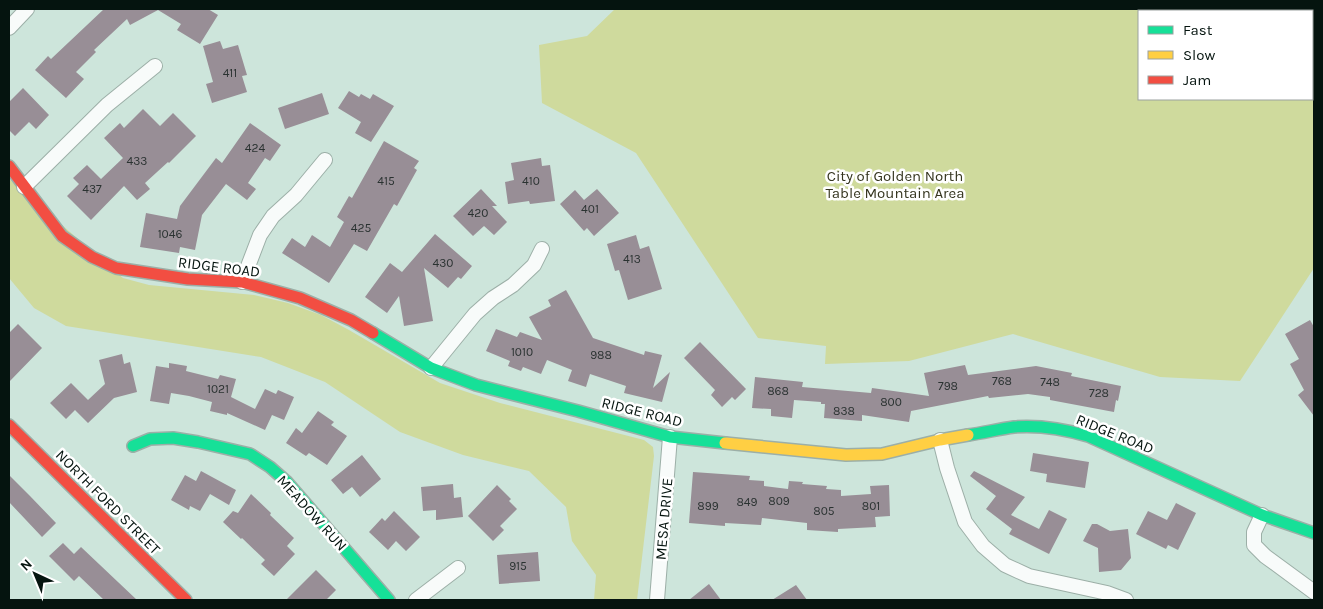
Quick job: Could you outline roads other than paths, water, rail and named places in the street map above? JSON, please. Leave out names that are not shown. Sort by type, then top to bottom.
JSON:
[{"type":"street","points":[[9,28],[27,9]]},
{"type":"street","points":[[24,187],[107,105],[155,66]]},
{"type":"street","points":[[242,282],[260,234],[273,216],[296,195],[325,160]]},
{"type":"street","name":"RIDGE ROAD","points":[[9,166],[62,236],[92,257],[116,268],[188,279],[242,282],[300,298],[351,320],[431,368],[476,385],[670,437],[846,455],[882,454],[940,440],[1015,427],[1048,427],[1067,430],[1088,436],[1262,515],[1314,533]]},
{"type":"street","points":[[431,368],[475,314],[493,298],[513,285],[534,265],[542,249]]},
{"type":"street","name":"NORTH FORD STREET","points":[[9,425],[186,600]]},
{"type":"street","name":"MESA DRIVE","points":[[657,600],[670,437]]},
{"type":"street","name":"MEADOW RUN","points":[[133,446],[150,439],[173,438],[250,454],[270,467],[287,482],[389,600]]},
{"type":"street","points":[[940,440],[965,522],[983,546],[1005,565],[1029,576],[1107,593],[1126,600]]},
{"type":"street","points":[[1262,515],[1254,532],[1254,545],[1265,556],[1314,592]]},
{"type":"street","points":[[416,600],[458,568]]},
{"type":"park label","name":"City of Golden North Table Mountain Area","points":[[895,184]]}]
